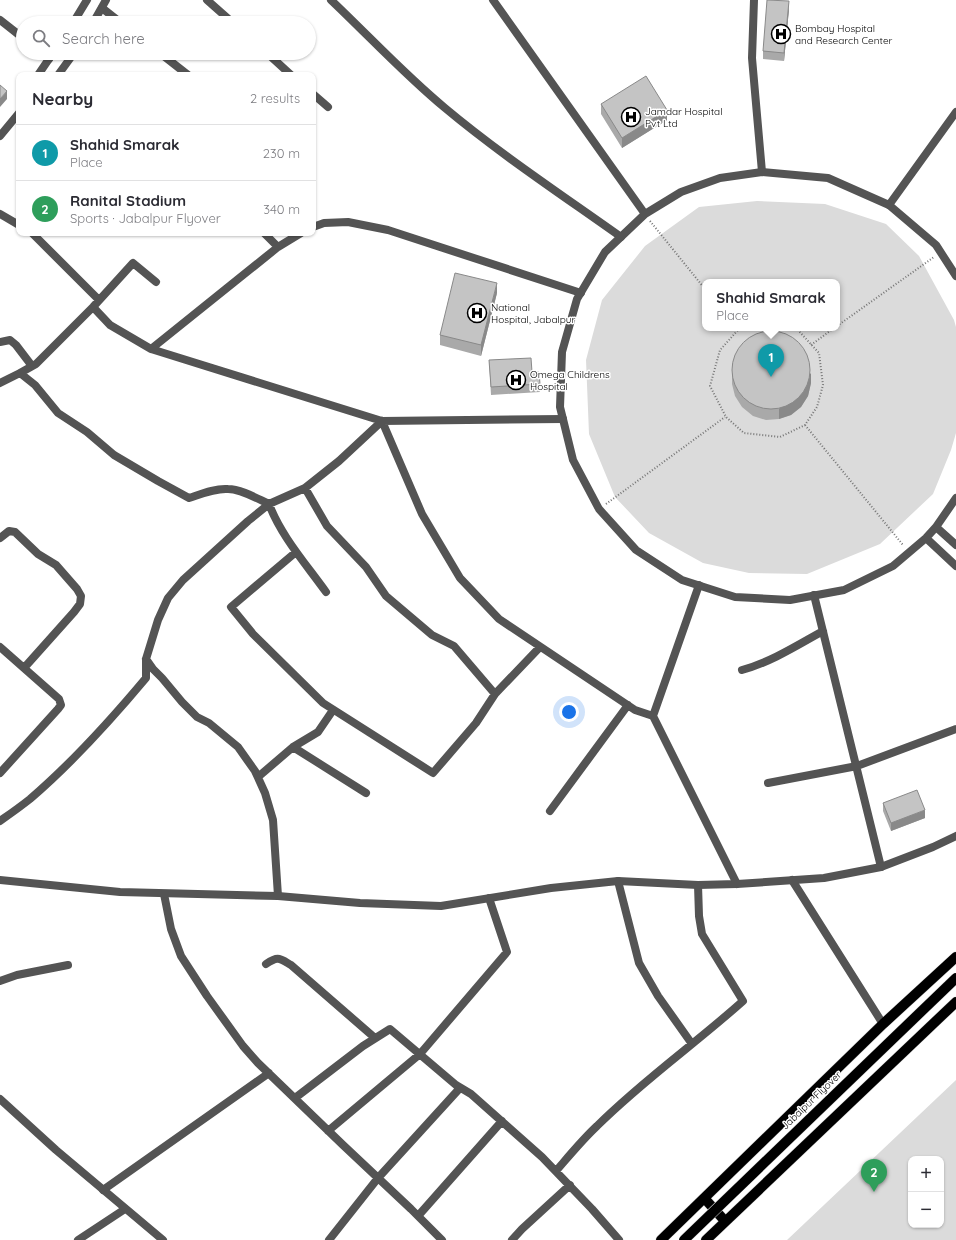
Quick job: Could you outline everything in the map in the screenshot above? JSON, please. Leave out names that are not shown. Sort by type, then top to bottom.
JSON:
[{"type":"main road","points":[[661,1240],[705,1199],[883,1024],[956,957]]},
{"type":"main road","name":"Jabalpur Flyover","points":[[684,1240],[956,978]]},
{"type":"main road","points":[[706,1240],[956,1002]]},
{"type":"main road","points":[[705,1199],[725,1221]]},
{"type":"street","points":[[77,16],[87,0]]},
{"type":"street","points":[[97,16],[106,0]]},
{"type":"street","points":[[207,0],[225,16]]},
{"type":"street","points":[[331,0],[398,66],[445,108],[505,154],[620,237]]},
{"type":"street","points":[[493,0],[645,214]]},
{"type":"street","points":[[754,0],[752,58],[762,172]]},
{"type":"street","points":[[102,8],[112,16]]},
{"type":"street","points":[[0,20],[16,33]]},
{"type":"street","points":[[40,72],[48,60]]},
{"type":"street","points":[[60,72],[69,60]]},
{"type":"street","points":[[169,60],[184,72]]},
{"type":"street","points":[[275,60],[289,72]]},
{"type":"street","points":[[316,97],[328,107]]},
{"type":"street","points":[[889,205],[956,112]]},
{"type":"street","points":[[0,136],[16,117]]},
{"type":"street","points":[[956,276],[936,246],[889,205],[828,178],[762,172],[720,178],[681,192],[645,214],[605,252],[577,299],[562,352],[560,407],[573,460],[599,509],[636,550],[682,580],[735,597],[790,600],[844,590],[893,566],[926,538],[936,527],[956,498]]},
{"type":"street","points":[[0,214],[16,223]]},
{"type":"street","points":[[316,226],[324,223],[348,222],[388,230],[581,293]]},
{"type":"street","points":[[35,236],[99,300]]},
{"type":"street","points":[[267,236],[278,247]]},
{"type":"street","points":[[151,349],[278,247],[296,236]]},
{"type":"street","points":[[0,383],[32,366],[41,358],[93,307],[133,263],[156,282]]},
{"type":"street","points":[[93,307],[110,325],[151,349],[382,421],[563,420]]},
{"type":"street","points":[[0,342],[10,340],[16,345],[32,366]]},
{"type":"street","points":[[20,373],[35,385],[58,413],[87,432],[114,455],[158,482],[189,498],[216,490],[230,488],[251,495],[269,504],[273,514],[296,552],[326,592]]},
{"type":"street","points":[[1,819],[29,800],[64,767],[116,714],[146,678],[146,659],[158,620],[168,598],[183,580],[269,504],[305,488],[338,461],[382,421]]},
{"type":"street","points":[[382,421],[422,514],[460,578],[499,620],[635,710],[653,716],[736,884]]},
{"type":"street","points":[[305,488],[327,526],[366,567],[386,596],[432,635],[454,646],[495,694]]},
{"type":"street","points":[[936,527],[956,545]]},
{"type":"street","points":[[0,538],[9,531],[16,532],[38,554],[56,565],[77,589],[81,596],[80,604],[74,612],[24,668]]},
{"type":"street","points":[[926,538],[956,566]]},
{"type":"street","points":[[296,552],[231,607],[253,634],[323,703],[432,773],[476,724],[495,694],[540,647]]},
{"type":"street","points":[[653,716],[700,585]]},
{"type":"street","points":[[814,596],[881,867]]},
{"type":"street","points":[[742,670],[758,666],[779,656],[823,631]]},
{"type":"street","points":[[0,647],[59,699],[61,705],[1,770]]},
{"type":"street","points":[[146,659],[182,702],[197,717],[209,723],[238,747],[258,777],[265,793],[273,820],[278,896]]},
{"type":"street","points":[[550,811],[628,705]]},
{"type":"street","points":[[258,777],[293,747],[318,732],[332,710]]},
{"type":"street","points":[[768,783],[857,766],[956,730]]},
{"type":"street","points":[[293,747],[366,793]]},
{"type":"street","points":[[0,880],[120,892],[278,896],[360,903],[441,906],[551,888],[618,881],[698,885],[824,878],[881,867],[933,847],[956,836]]},
{"type":"street","points":[[792,880],[883,1024]]},
{"type":"street","points":[[618,881],[639,963],[658,996],[692,1044]]},
{"type":"street","points":[[556,1171],[601,1122],[652,1076],[743,1001],[702,934],[699,916],[698,885]]},
{"type":"street","points":[[164,894],[171,929],[182,956],[208,996],[244,1046],[328,1131],[442,1240]]},
{"type":"street","points":[[328,1131],[420,1054],[507,952],[489,898]]},
{"type":"street","points":[[266,964],[274,959],[280,958],[291,965],[376,1038]]},
{"type":"street","points":[[0,981],[17,975],[68,965]]},
{"type":"street","points":[[295,1098],[390,1029],[460,1088],[471,1094],[542,1157],[570,1185],[619,1240]]},
{"type":"street","points":[[103,1190],[269,1073]]},
{"type":"street","points":[[329,1240],[378,1178],[460,1088]]},
{"type":"street","points":[[0,1099],[56,1150],[163,1240]]},
{"type":"street","points":[[418,1216],[502,1121]]},
{"type":"street","points":[[512,1240],[570,1185]]},
{"type":"street","points":[[78,1240],[126,1209]]},
{"type":"path","points":[[645,214],[702,285]]},
{"type":"path","points":[[840,324],[941,252]]},
{"type":"path","points":[[735,331],[720,350],[710,386],[726,417],[744,433],[780,437],[805,425],[817,407],[823,385],[819,353],[799,331]]},
{"type":"path","points":[[811,344],[830,331]]},
{"type":"path","points":[[599,509],[726,417]]},
{"type":"path","points":[[805,425],[909,552]]},
{"type":"shaded area","points":[[757,201],[825,204],[886,224],[919,256],[954,320],[956,327],[956,433],[951,450],[933,494],[880,544],[807,574],[749,573],[703,563],[649,533],[615,497],[589,434],[586,360],[602,300],[645,246],[699,207]]},
{"type":"shaded area","points":[[956,1080],[956,1240],[787,1240]]},
{"type":"building","points":[[767,0],[789,1],[784,53],[763,51]]},
{"type":"building","points":[[646,76],[667,110],[622,138],[601,104]]},
{"type":"building","points":[[0,85],[7,91],[0,99]]},
{"type":"building","points":[[455,273],[497,283],[481,345],[440,335]]},
{"type":"building","points":[[763,331],[779,331],[793,337],[804,348],[810,362],[810,378],[804,392],[793,403],[779,409],[763,409],[749,403],[738,392],[732,378],[732,362],[738,348],[749,337]]},
{"type":"building","points":[[531,358],[532,372],[539,372],[540,384],[491,387],[489,360]]},
{"type":"building","points":[[917,790],[925,810],[891,823],[883,803]]},
{"type":"place","name":"Bombay Hospital and Research Center","points":[[781,34]]},
{"type":"place","name":"Jamdar Hospital Pvt Ltd","points":[[631,117]]},
{"type":"place","name":"National Hospital, Jabalpur","points":[[477,313]]},
{"type":"place","name":"Shahid Smarak","points":[[771,377]]},
{"type":"place","name":"Omega Childrens Hospital","points":[[516,380]]},
{"type":"place","name":"Ranital Stadium","points":[[874,1192]]}]
